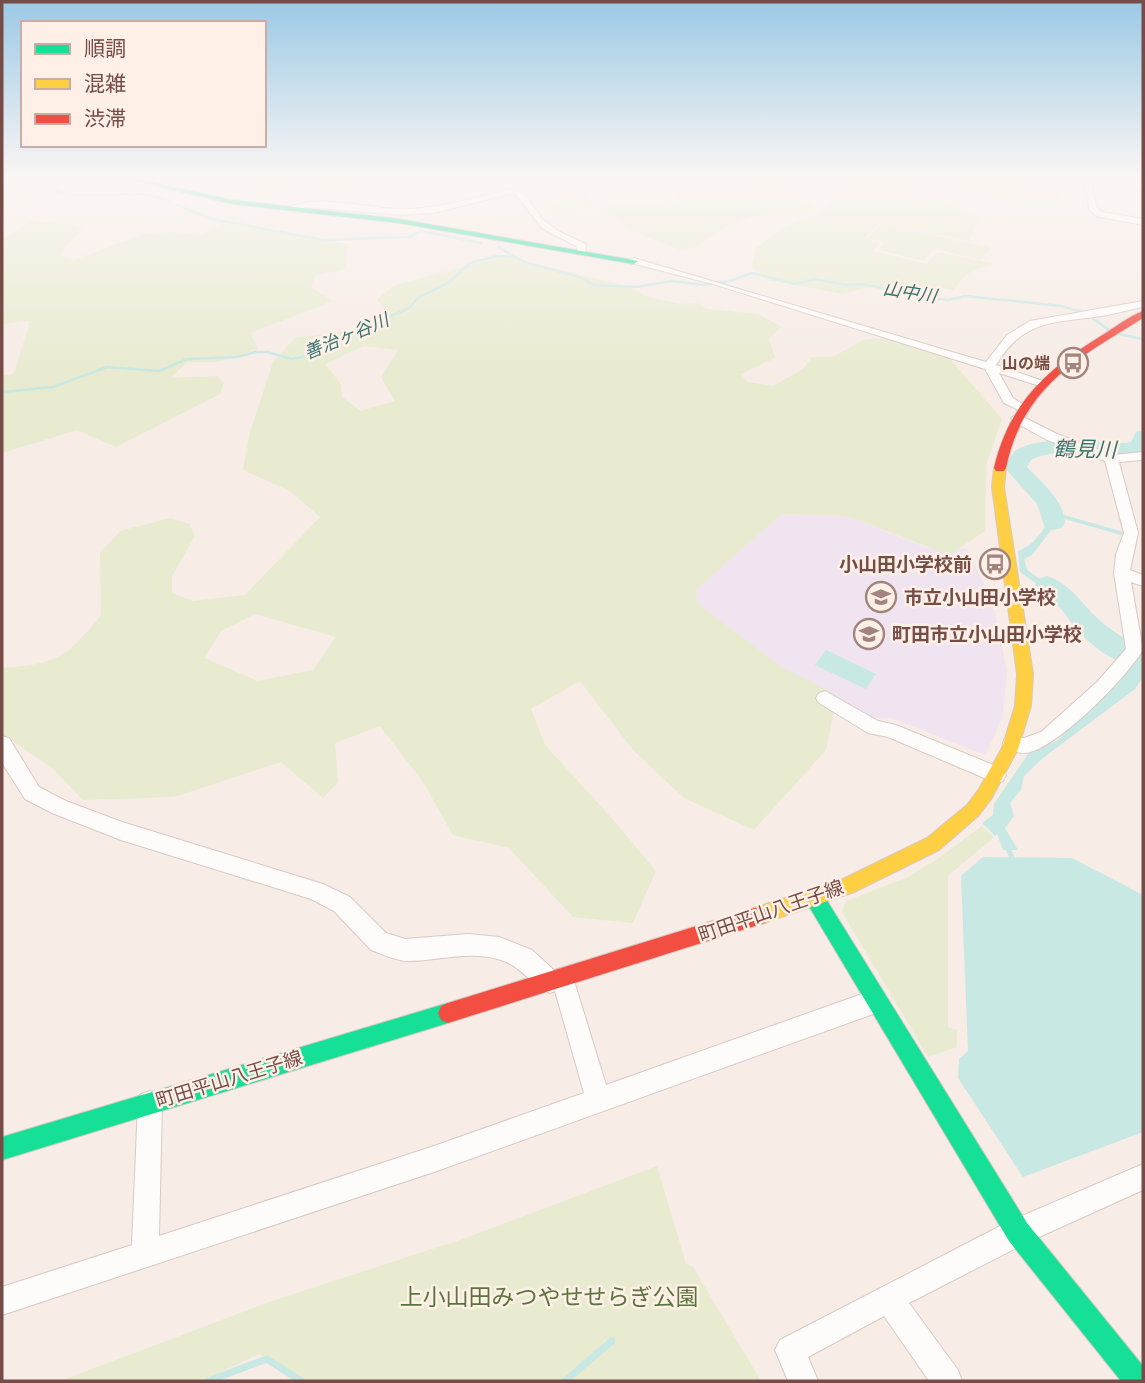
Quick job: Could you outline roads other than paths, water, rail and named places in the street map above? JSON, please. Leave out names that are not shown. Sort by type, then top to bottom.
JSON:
[{"type":"main road","points":[[518,241],[634,261]]},
{"type":"main road","name":"町田平山八王子線","points":[[2,1149],[557,980],[814,897],[879,872],[933,844],[973,810],[996,775],[1012,743],[1023,706],[1025,674],[998,487],[1002,449],[1020,413],[1062,364],[1143,314]]},
{"type":"main road","points":[[814,897],[1018,1232],[1138,1381]]},
{"type":"street","points":[[573,241],[583,246],[582,251]]},
{"type":"street","points":[[634,261],[1043,383]]},
{"type":"street","points":[[989,366],[1015,334],[1033,322],[1096,314],[1143,304]]},
{"type":"street","points":[[989,366],[1007,400],[1052,437],[1110,457],[1143,456]]},
{"type":"street","points":[[1012,743],[1025,746],[1047,737],[1130,657],[1122,573],[1124,554],[1137,536],[1110,457]]},
{"type":"street","points":[[1122,573],[1143,582]]},
{"type":"street","points":[[825,698],[874,728],[890,730],[996,775]]},
{"type":"street","points":[[2,743],[32,793],[59,807],[121,831],[316,891],[342,904],[379,942],[405,950],[468,945],[499,948],[524,958],[557,980],[598,1100]]},
{"type":"street","points":[[2,1301],[433,1159],[876,1001]]},
{"type":"street","points":[[145,1254],[150,1103]]},
{"type":"street","points":[[803,1381],[790,1350],[1018,1232],[1141,1181]]},
{"type":"street","points":[[889,1298],[947,1381]]},
{"type":"water","points":[[1143,432],[1143,449],[1129,454],[1099,455],[1053,448],[1023,452],[1020,459],[1029,475],[1053,503],[1059,520],[1032,555],[1024,559],[1027,570],[1071,601],[1092,629],[1143,659],[1143,677],[1135,689],[1043,758],[1024,776],[1021,790],[1010,803],[1014,816],[1005,828],[1018,850],[1003,850],[997,834],[995,836],[982,823],[993,815],[994,804],[1028,754],[1058,740],[1134,662],[1099,640],[1085,628],[1068,606],[1020,572],[1018,551],[1038,537],[1051,516],[1040,496],[1012,461],[1014,451],[1027,446],[1056,444],[1129,449],[1136,445],[1138,436]]},
{"type":"water","points":[[826,650],[876,674],[866,689],[815,665]]},
{"type":"water","points":[[983,857],[1072,858],[1143,895],[1143,1132],[1023,1177],[958,1078],[959,1059],[968,1051],[961,876]]},
{"type":"waterway","name":"山中川","points":[[469,241],[481,243]]},
{"type":"waterway","name":"山中川","points":[[498,247],[524,262],[579,277],[594,285],[636,287],[671,281],[703,285],[730,281],[752,273],[795,284],[814,279],[848,285],[862,284],[948,300],[965,296],[1061,306],[1082,312]]},
{"type":"waterway","name":"善治ヶ谷川","points":[[2,392],[53,387],[107,367],[159,371],[187,359],[237,357],[256,352],[267,352],[291,359],[302,357],[409,308],[419,297],[448,283],[470,263],[497,256],[512,257]]},
{"type":"waterway","name":"山中川","points":[[1091,317],[1109,330]]},
{"type":"waterway","name":"山中川","points":[[1119,334],[1143,339]]},
{"type":"waterway","name":"鶴見川","points":[[1053,523],[1053,516],[1046,501],[1016,468],[1022,456],[1050,447],[1127,450],[1141,446],[1143,436]]},
{"type":"waterway","points":[[1054,514],[1124,534]]},
{"type":"waterway","name":"鶴見川","points":[[1047,585],[1070,602],[1084,621],[1105,639],[1130,655]]},
{"type":"waterway","points":[[1006,845],[1012,857]]},
{"type":"waterway","points":[[565,1381],[612,1341]]},
{"type":"waterway","points":[[208,1381],[267,1359],[301,1381]]},
{"type":"place","name":"山の端","points":[[1073,363]]},
{"type":"place","name":"小山田小学校前","points":[[995,564]]},
{"type":"place","name":"市立小山田小学校","points":[[881,597]]},
{"type":"place","name":"町田市立小山田小学校","points":[[869,634]]},
{"type":"park label","name":"上小山田みつやせせらぎ公園","points":[[549,1297]]}]
